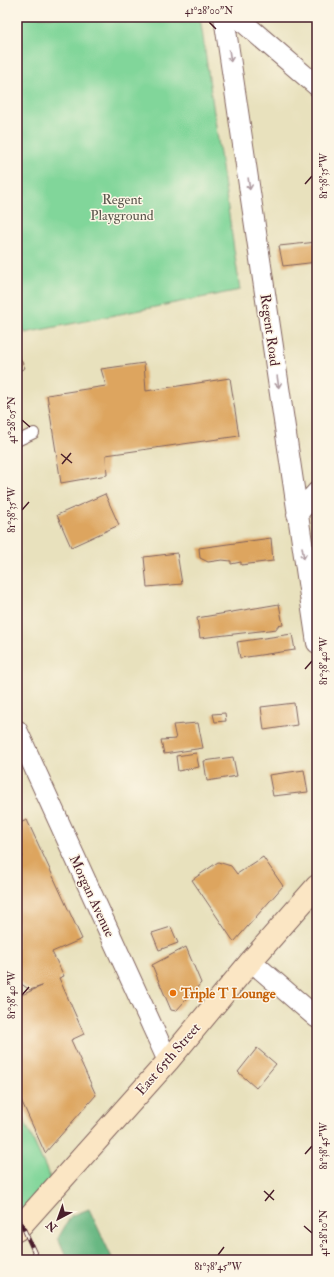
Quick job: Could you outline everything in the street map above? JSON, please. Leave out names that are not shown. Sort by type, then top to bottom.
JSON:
[{"type":"street","name":"Regent Road","points":[[224,17],[317,643]]},
{"type":"street","points":[[237,17],[317,86]]},
{"type":"street","points":[[297,514],[317,492]]},
{"type":"street","name":"Morgan Avenue","points":[[17,730],[168,1061]]},
{"type":"street","name":"East 65th Street","points":[[17,1230],[168,1061],[251,961],[317,886]]},
{"type":"street","points":[[251,961],[317,1018]]},
{"type":"lane","points":[[17,441],[34,432]]},
{"type":"green space","name":"Regent Playground","points":[[17,17],[200,17],[240,290],[25,333],[17,311]]},
{"type":"green space","points":[[17,1105],[55,1188],[17,1231]]},
{"type":"green space","points":[[89,1209],[113,1260],[68,1260],[58,1238],[71,1216]]},
{"type":"building","points":[[317,242],[317,262],[283,266],[279,246]]},
{"type":"building","points":[[17,352],[25,368],[17,372]]},
{"type":"building","points":[[144,363],[146,391],[230,378],[239,436],[106,455],[107,475],[61,483],[47,395],[106,386],[101,369]]},
{"type":"building","points":[[105,494],[119,525],[71,547],[57,515]]},
{"type":"building","points":[[271,538],[273,561],[241,565],[241,562],[231,564],[231,561],[222,560],[208,562],[200,558],[199,548]]},
{"type":"building","points":[[177,553],[182,584],[147,587],[144,557]]},
{"type":"building","points":[[279,604],[283,625],[277,626],[277,629],[200,638],[197,618]]},
{"type":"building","points":[[292,634],[295,650],[240,658],[237,642]]},
{"type":"building","points":[[294,703],[297,725],[264,730],[261,707]]},
{"type":"building","points":[[225,713],[226,721],[215,722],[213,714]]},
{"type":"building","points":[[198,723],[203,748],[164,754],[161,740],[176,739],[173,725]]},
{"type":"building","points":[[196,753],[199,767],[178,771],[176,756]]},
{"type":"building","points":[[233,757],[237,776],[207,781],[204,761]]},
{"type":"building","points":[[304,770],[308,792],[273,796],[269,775]]},
{"type":"building","points":[[27,820],[82,939],[52,952],[64,976],[59,978],[84,1034],[71,1040],[96,1095],[45,1153],[17,1091],[17,997],[42,986],[30,990],[17,981],[17,859],[23,857],[17,845],[17,824]]},
{"type":"building","points":[[263,857],[283,886],[234,942],[192,880],[218,862],[231,866],[237,874]]},
{"type":"building","points":[[171,927],[178,943],[159,950],[152,933]]},
{"type":"building","points":[[186,947],[201,983],[176,1011],[171,1010],[152,965]]},
{"type":"building","points":[[257,1048],[276,1064],[256,1088],[238,1072]]},
{"type":"railway","points":[[17,1214],[38,1260]]},
{"type":"place","name":"Triple T Lounge","points":[[173,993]]}]
